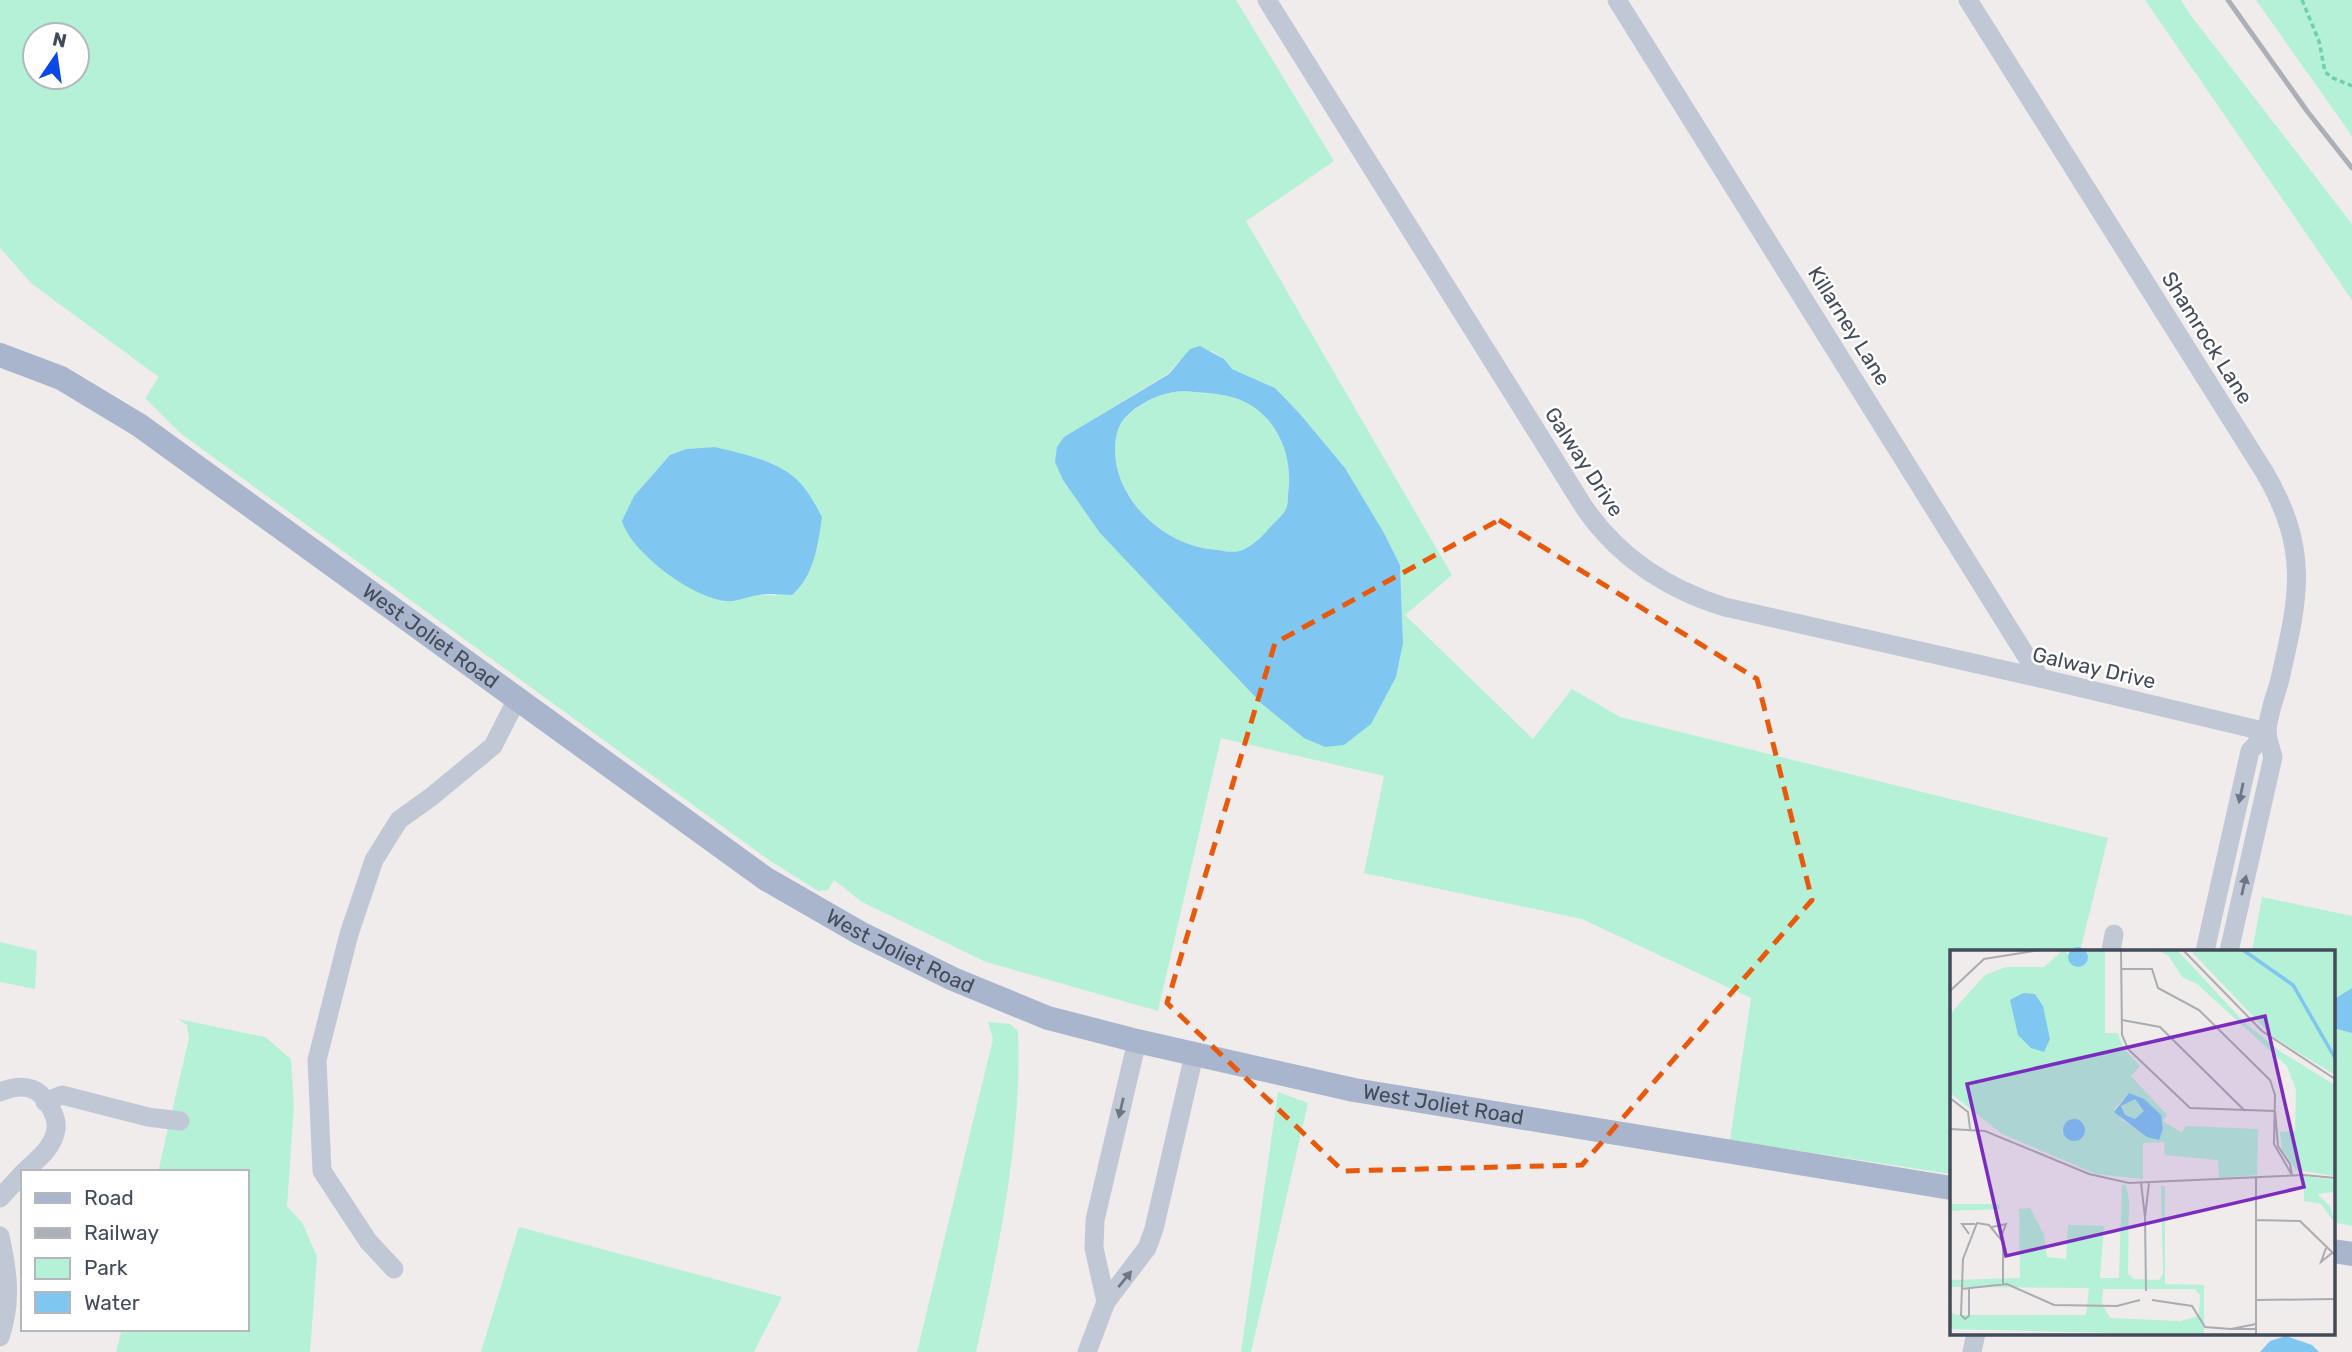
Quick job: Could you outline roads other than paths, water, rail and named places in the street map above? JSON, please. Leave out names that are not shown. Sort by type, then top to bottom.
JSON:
[{"type":"main road","name":"West Joliet Road","points":[[0,355],[61,378],[139,425],[766,879],[860,933],[953,979],[1048,1018],[1194,1055],[1366,1092],[1950,1188]]},
{"type":"main road","points":[[2334,1251],[2352,1254]]},
{"type":"street","name":"Galway Drive","points":[[1267,0],[1584,507],[1620,552],[1666,583],[1725,607],[2267,732]]},
{"type":"street","name":"Killarney Lane","points":[[1617,0],[2040,678]]},
{"type":"street","name":"Shamrock Lane","points":[[1968,0],[2265,473],[2285,512],[2296,552],[2297,594],[2267,732],[2273,757],[2229,950]]},
{"type":"street","points":[[394,1269],[368,1241],[322,1171],[317,1059],[349,934],[374,860],[398,820],[431,797],[493,746],[517,699]]},
{"type":"street","name":"Shamrock Lane","points":[[2205,950],[2250,751],[2267,732]]},
{"type":"street","points":[[2231,842],[2253,847]]},
{"type":"street","points":[[1106,1302],[1094,1248],[1095,1220],[1137,1041]]},
{"type":"street","points":[[1087,1352],[1106,1302],[1147,1248],[1194,1055]]},
{"type":"street","points":[[0,1092],[25,1087],[36,1090],[53,1111],[56,1128],[46,1152],[26,1170]]},
{"type":"street","points":[[45,1102],[62,1095],[148,1117],[180,1121]]},
{"type":"street","points":[[0,1198],[21,1175]]},
{"type":"street","points":[[0,1236],[9,1295],[6,1321],[0,1337]]},
{"type":"street","points":[[1972,1352],[1976,1334]]},
{"type":"water","points":[[1200,346],[1224,359],[1232,369],[1275,388],[1345,468],[1400,565],[1403,643],[1396,677],[1371,724],[1344,745],[1325,747],[1304,738],[1262,704],[1100,533],[1063,480],[1055,462],[1057,447],[1064,437],[1169,374],[1190,349]],"holes":[[[1185,391],[1225,396],[1251,406],[1263,414],[1272,425],[1285,450],[1289,479],[1286,509],[1261,537],[1243,550],[1231,552],[1199,547],[1180,541],[1163,531],[1134,503],[1117,468],[1116,435],[1126,417],[1136,408],[1159,396]]]},
{"type":"water","points":[[715,447],[772,464],[793,476],[813,500],[822,517],[817,549],[810,569],[792,595],[763,594],[733,601],[719,600],[668,574],[638,547],[628,534],[622,521],[634,496],[670,455],[686,449]]},
{"type":"water","points":[[2352,988],[2352,1033],[2334,1028],[2334,999]]},
{"type":"water","points":[[2286,1336],[2312,1345],[2319,1352],[2260,1352],[2270,1341]]},
{"type":"railway","points":[[2228,0],[2307,111],[2352,168]]}]
